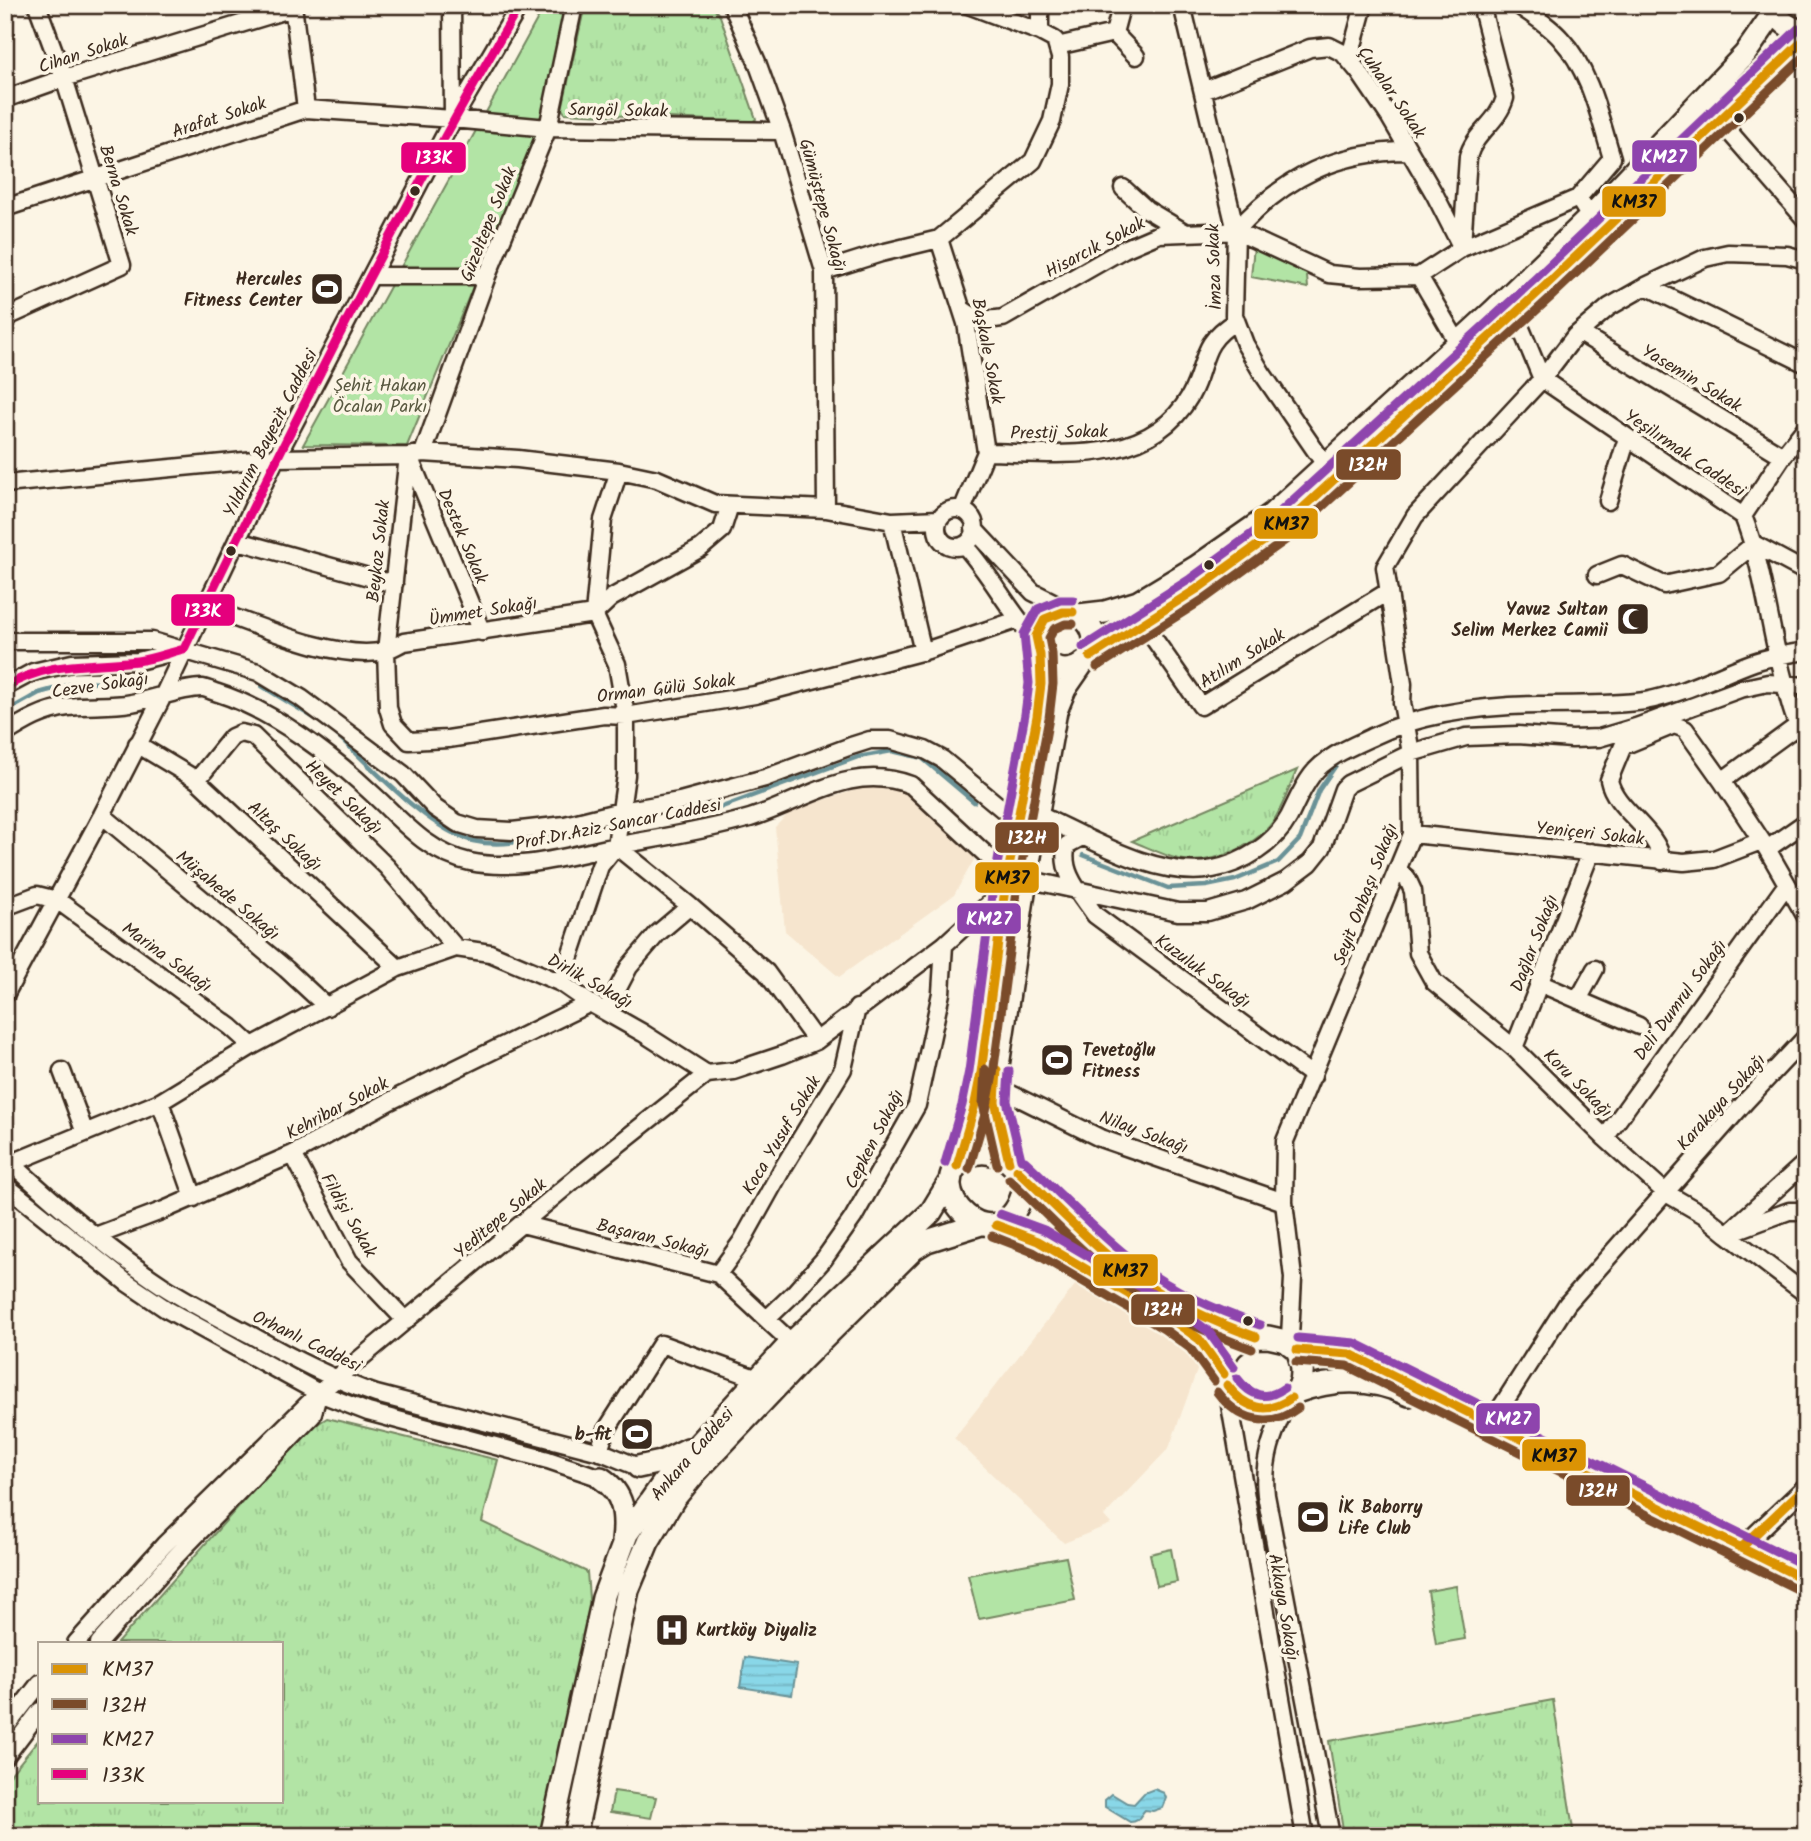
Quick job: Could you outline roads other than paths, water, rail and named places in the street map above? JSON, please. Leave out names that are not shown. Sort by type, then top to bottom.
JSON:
[{"type":"main road","points":[[1772,5],[1781,22],[1806,31]]},
{"type":"main road","points":[[1076,614],[1088,622],[1093,630],[1094,639],[1087,660],[1075,668],[1055,668],[1038,648],[1040,627],[1045,619],[1063,612],[1076,614],[1138,603],[1160,591],[1272,514],[1590,217],[1745,54],[1770,18],[1772,5]]},
{"type":"main road","name":"Ankara Caddesi","points":[[575,1836],[628,1591],[648,1542],[663,1483],[792,1343],[931,1212],[953,1175],[974,1108],[1013,881],[1039,815],[1056,711],[1065,689],[1087,660],[1197,589],[1279,530],[1515,314],[1806,38]]},
{"type":"main road","name":"Ankara Caddesi","points":[[1013,1166],[995,1102],[995,1086],[1018,822],[1041,684],[1038,648]]},
{"type":"main road","points":[[1256,1338],[1218,1325],[1175,1302],[1121,1266],[1000,1157],[979,1152],[966,1157],[953,1175],[950,1196],[970,1218],[1038,1241],[1171,1319],[1199,1339],[1234,1396],[1244,1404],[1256,1409],[1269,1409],[1320,1383],[1353,1380],[1400,1391],[1806,1596]]},
{"type":"main road","points":[[989,1224],[1007,1221],[1016,1212],[1022,1199],[1024,1189],[1013,1166]]},
{"type":"main road","name":"Ankara Caddesi","points":[[551,1836],[603,1598],[627,1534],[657,1508],[674,1499],[800,1362],[914,1249],[928,1241],[989,1224]]},
{"type":"main road","points":[[1225,1380],[1225,1363],[1236,1343],[1256,1338],[1278,1338],[1292,1346],[1350,1354],[1432,1392],[1806,1580]]},
{"type":"main road","points":[[1292,1346],[1303,1374],[1292,1397]]},
{"type":"main road","points":[[638,1467],[661,1462],[699,1443]]},
{"type":"main road","points":[[638,1467],[651,1472],[663,1483]]},
{"type":"main road","points":[[601,1478],[657,1508]]},
{"type":"main road","points":[[601,1478],[612,1485],[620,1499],[624,1527],[621,1550]]},
{"type":"street","name":"Berna Sokak","points":[[5,318],[122,265],[64,78],[37,5]]},
{"type":"street","points":[[452,5],[453,119]]},
{"type":"street","name":"Güzeltepe Sokak","points":[[416,454],[486,275],[548,128],[574,5]]},
{"type":"street","name":"Gümüştepe Sokağı","points":[[732,5],[757,62],[782,131],[824,271],[826,509]]},
{"type":"street","points":[[824,271],[939,239],[1033,160],[1052,121],[1060,84],[1060,57],[1055,40],[968,5]]},
{"type":"street","points":[[1040,5],[1040,32]]},
{"type":"street","name":"İmza Sokak","points":[[1182,5],[1236,231],[1234,315],[1245,344],[1262,373],[1326,466]]},
{"type":"street","points":[[1349,60],[1364,5]]},
{"type":"street","points":[[1462,248],[1471,145],[1502,111],[1505,98],[1481,5]]},
{"type":"street","points":[[1518,5],[1559,36],[1576,58],[1596,105],[1612,158],[1631,174]]},
{"type":"street","name":"Cihan Sokak","points":[[5,99],[293,7]]},
{"type":"street","points":[[293,7],[306,109]]},
{"type":"street","name":"Yıldırım Bayezit Caddesi","points":[[5,995],[163,696],[276,458],[453,119],[518,7]]},
{"type":"street","points":[[1114,33],[1121,7]]},
{"type":"street","points":[[1057,46],[1114,33]]},
{"type":"street","points":[[1114,33],[1136,56]]},
{"type":"street","name":"Çuhalar Sokak","points":[[1203,91],[1310,48],[1329,46],[1343,53],[1389,116],[1462,248]]},
{"type":"street","name":"Arafat Sokak","points":[[5,208],[306,109],[453,119]]},
{"type":"street","name":"Sarıgöl Sokak","points":[[453,119],[548,128],[782,131]]},
{"type":"street","points":[[1719,120],[1806,220]]},
{"type":"street","points":[[1236,231],[1280,188],[1299,177],[1345,158],[1367,153],[1409,151]]},
{"type":"street","points":[[1458,343],[1419,276],[1462,248],[1578,198],[1612,158]]},
{"type":"street","points":[[1123,188],[1146,209],[1186,233]]},
{"type":"street","points":[[1578,198],[1590,217]]},
{"type":"street","name":"Hisarcık Sokak","points":[[962,309],[980,319],[1003,318],[1124,249],[1159,234],[1236,231],[1329,274],[1360,277],[1419,276]]},
{"type":"street","name":"Başkale Sokak","points":[[939,239],[966,323],[986,452]]},
{"type":"street","name":"Seyit Onbaşı Sokağı","points":[[1292,1346],[1290,1337],[1293,1278],[1284,1202],[1286,1141],[1412,834],[1411,753],[1385,567],[1415,516],[1542,379],[1575,336],[1609,307],[1705,258],[1728,253],[1787,255],[1806,260]]},
{"type":"street","points":[[372,276],[486,275]]},
{"type":"street","points":[[1646,286],[1806,364]]},
{"type":"street","points":[[1515,314],[1542,379]]},
{"type":"street","name":"Prestij Sokak","points":[[986,452],[1087,454],[1116,450],[1145,438],[1182,408],[1191,395],[1206,350],[1226,327],[1236,321]]},
{"type":"street","name":"Yasemin Sokak","points":[[1580,333],[1783,456]]},
{"type":"street","name":"Yeşilırmak Caddesi","points":[[1542,379],[1743,516],[1754,544],[1776,656],[1801,732]]},
{"type":"street","points":[[1743,516],[1806,427]]},
{"type":"street","points":[[1608,501],[1628,438]]},
{"type":"street","points":[[962,510],[986,452]]},
{"type":"street","points":[[5,484],[276,458],[416,454],[518,459],[619,471],[657,478],[715,504],[826,509],[892,520],[939,519]]},
{"type":"street","name":"Beykoz Sokak","points":[[386,651],[394,584],[416,454]]},
{"type":"street","name":"Destek Sokak","points":[[416,454],[482,632]]},
{"type":"street","points":[[561,983],[600,866],[616,846],[626,775],[626,716],[617,664],[593,614],[603,520],[619,471]]},
{"type":"street","name":"Ümmet Sokağı","points":[[205,607],[332,651],[386,651],[404,642],[593,614],[611,598],[701,548],[722,530],[730,505]]},
{"type":"street","points":[[975,529],[973,536],[964,545],[952,546],[942,541],[937,530],[939,519],[947,511],[962,510],[972,519],[975,529],[1034,592],[1076,614]]},
{"type":"street","points":[[892,520],[923,652]]},
{"type":"street","points":[[238,541],[394,584]]},
{"type":"street","points":[[1597,575],[1622,565],[1664,586],[1719,573],[1754,544],[1806,572]]},
{"type":"street","points":[[964,545],[1038,648]]},
{"type":"street","name":"Atılım Sokak","points":[[1143,623],[1201,706],[1389,591]]},
{"type":"street","name":"Orman Gülü Sokak","points":[[386,651],[388,708],[393,724],[409,741],[448,739],[577,719],[626,716],[755,695],[923,652],[1017,620]]},
{"type":"street","name":"Prof.Dr.Aziz Sancar Caddesi","points":[[5,641],[152,641],[258,672],[301,698],[403,774],[435,808],[457,823],[477,829],[512,831],[565,825],[724,790],[870,740],[890,740],[925,750],[942,759],[1018,822]]},
{"type":"street","name":"Cezve Sokağı","points":[[5,687],[33,672],[72,663],[138,661],[184,649]]},
{"type":"street","points":[[1039,815],[1117,850],[1172,870],[1200,871],[1234,863],[1269,843],[1281,830],[1312,775],[1336,755],[1376,735],[1474,709],[1616,704],[1646,700],[1687,690],[1756,661],[1806,651]]},
{"type":"street","points":[[707,1074],[744,1067],[816,1041],[944,945],[1013,881],[1077,889],[1178,912],[1208,912],[1246,901],[1302,871],[1317,856],[1326,839],[1339,795],[1348,784],[1411,753],[1471,736],[1518,734],[1599,738],[1740,689],[1768,683],[1806,686]]},
{"type":"street","name":"Prof.Dr.Aziz Sancar Caddesi","points":[[163,696],[203,688],[242,701],[324,754],[376,797],[399,821],[447,856],[491,865],[516,864],[616,846],[752,817],[818,791],[871,776],[911,785],[1013,881]]},
{"type":"street","name":"Cezve Sokağı","points":[[5,734],[49,711],[70,707],[128,704],[163,696]]},
{"type":"street","points":[[1471,736],[1465,721],[1466,715],[1474,709]]},
{"type":"street","points":[[1662,861],[1655,842],[1615,793],[1610,784],[1610,775],[1623,746],[1669,726],[1679,726],[1685,729],[1722,781],[1764,845],[1806,917]]},
{"type":"street","points":[[1722,781],[1801,732]]},
{"type":"street","name":"Heyet Sokağı","points":[[197,780],[232,737],[241,733],[253,736],[387,867],[456,948]]},
{"type":"street","name":"Altaş Sokağı","points":[[137,744],[197,780],[398,968]]},
{"type":"street","name":"Müşahede Sokağı","points":[[102,815],[286,969],[327,1007]]},
{"type":"street","name":"Yeniçeri Sokak","points":[[1412,834],[1684,862],[1714,859],[1764,845],[1806,822]]},
{"type":"street","name":"Kuzuluk Sokağı","points":[[1084,835],[1067,845],[1064,853],[1067,870],[1095,915],[1313,1076]]},
{"type":"street","points":[[616,846],[766,972],[816,1041]]},
{"type":"street","name":"Dağlar Sokağı","points":[[1514,1048],[1591,852]]},
{"type":"street","name":"Koru Sokağı","points":[[1397,870],[1410,884],[1418,953],[1434,982],[1514,1048],[1605,1138],[1667,1193],[1704,1215],[1806,1294]]},
{"type":"street","name":"Deli Dumrul Sokağı","points":[[1605,1138],[1787,884]]},
{"type":"street","points":[[5,907],[37,895],[57,901]]},
{"type":"street","name":"Marina Sokağı","points":[[57,901],[231,1027],[252,1046]]},
{"type":"street","points":[[606,1012],[629,967],[657,934],[690,906]]},
{"type":"street","name":"Cepken Sokağı","points":[[767,1319],[824,1259],[853,1218],[917,1105],[941,993],[944,945]]},
{"type":"street","name":"Dirlik Sokağı","points":[[8,1160],[85,1133],[160,1102],[252,1046],[398,968],[456,948],[490,953],[561,983],[707,1074]]},
{"type":"street","points":[[1578,1000],[1595,969]]},
{"type":"street","points":[[1539,983],[1639,1026]]},
{"type":"street","name":"Kehribar Sokak","points":[[98,1236],[194,1198],[293,1154],[390,1101],[590,1003]]},
{"type":"street","name":"Koca Yusuf Sokak","points":[[718,1274],[742,1241],[843,1069],[857,1008]]},
{"type":"street","name":"Karakaya Sokağı","points":[[1491,1423],[1567,1304],[1806,1037]]},
{"type":"street","points":[[62,1071],[85,1133]]},
{"type":"street","name":"Yeditepe Sokak","points":[[319,1393],[707,1074]]},
{"type":"street","name":"Nilay Sokağı","points":[[995,1086],[1100,1138],[1284,1202]]},
{"type":"street","points":[[160,1102],[194,1198]]},
{"type":"street","name":"Fildişi Sokak","points":[[293,1154],[349,1261],[406,1321]]},
{"type":"street","name":"Orhanlı Caddesi","points":[[8,1160],[98,1236],[160,1283],[300,1363],[376,1394],[598,1452],[638,1467]]},
{"type":"street","points":[[1727,1234],[1806,1162]]},
{"type":"street","points":[[5,1185],[146,1296],[319,1393],[368,1412],[536,1457],[601,1478]]},
{"type":"street","points":[[1727,1234],[1789,1212],[1806,1211]]},
{"type":"street","name":"Başaran Sokağı","points":[[522,1224],[718,1274],[792,1343]]},
{"type":"street","points":[[598,1452],[605,1432],[662,1343],[758,1379]]},
{"type":"street","name":"Akkaya Sokağı","points":[[1225,1380],[1305,1836]]},
{"type":"street","points":[[77,1642],[312,1416],[319,1393]]},
{"type":"street","name":"Akkaya Sokağı","points":[[1292,1397],[1267,1452],[1264,1473],[1331,1836]]},
{"type":"street","points":[[1741,1548],[1806,1486]]},
{"type":"street","points":[[100,1642],[170,1551]]},
{"type":"street","points":[[5,1728],[38,1688]]},
{"type":"street","points":[[5,1757],[38,1714]]},
{"type":"water","points":[[745,1657],[797,1665],[792,1695],[740,1687]]},
{"type":"water","points":[[1154,1789],[1164,1793],[1166,1798],[1162,1808],[1145,1810],[1136,1821],[1130,1822],[1105,1807],[1105,1800],[1112,1794],[1134,1804],[1144,1793]]},
{"type":"waterway","points":[[5,712],[39,693],[79,682],[128,684]]},
{"type":"waterway","points":[[262,686],[324,724]]},
{"type":"waterway","points":[[334,732],[418,810],[456,834],[473,841],[496,844],[564,833]]},
{"type":"waterway","points":[[668,818],[722,807],[858,757],[892,751],[922,758],[974,802]]},
{"type":"waterway","points":[[1083,855],[1168,888],[1206,886],[1235,880],[1278,862],[1300,839],[1319,790],[1341,758]]},
{"type":"place","name":"Hercules Fitness Center","points":[[327,289]]},
{"type":"place","name":"Yavuz Sultan Selim Merkez Camii","points":[[1633,619]]},
{"type":"place","name":"Tevetoğlu Fitness","points":[[1057,1060]]},
{"type":"place","name":"b-fit","points":[[637,1434]]},
{"type":"place","name":"İK Baborry Life Club","points":[[1313,1517]]},
{"type":"place","name":"Kurtköy Diyaliz","points":[[672,1630]]},
{"type":"park label","name":"Şehit Hakan Öcalan Parkı","points":[[380,395]]}]
